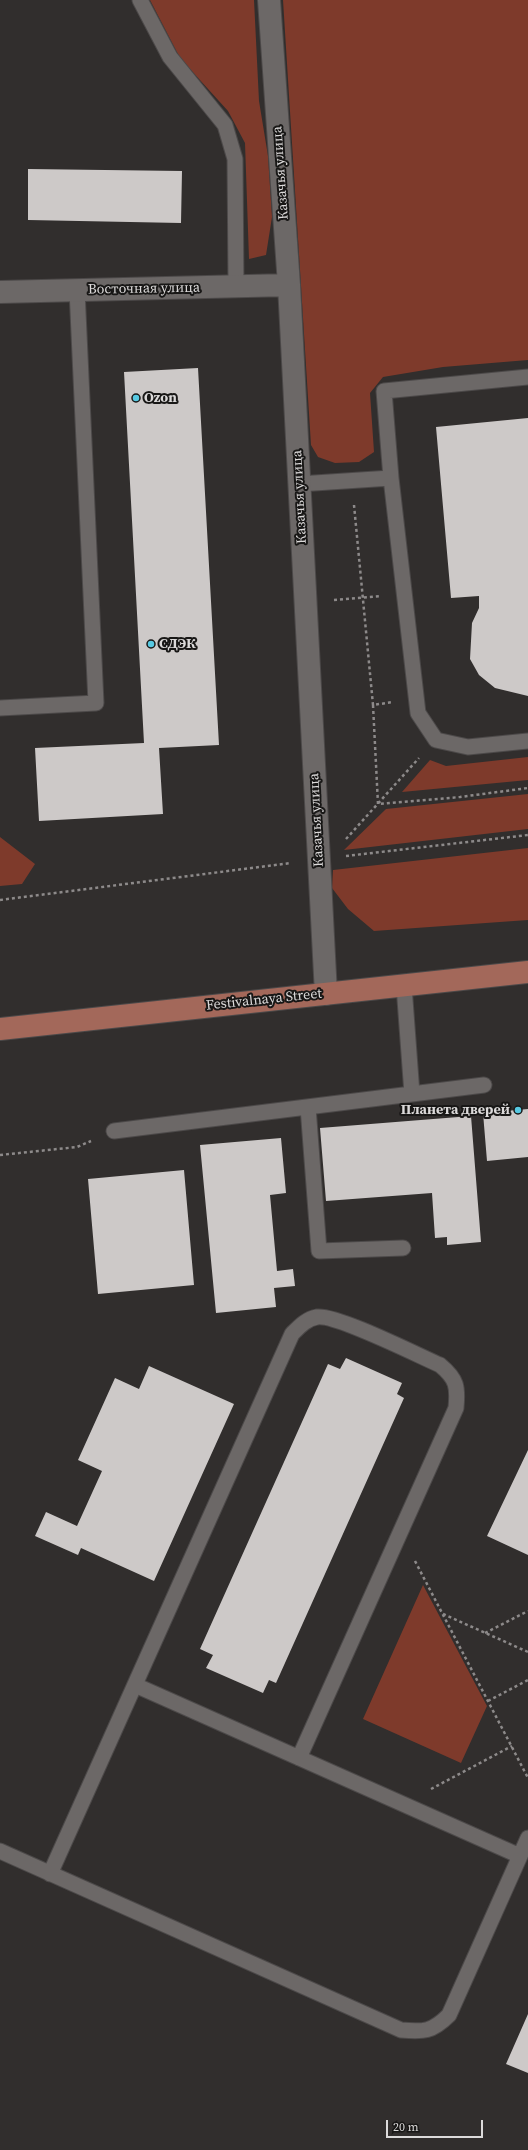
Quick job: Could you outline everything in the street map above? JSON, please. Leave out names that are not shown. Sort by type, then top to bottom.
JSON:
[{"type":"main road","name":"Festivalnaya Street","points":[[0,1029],[528,972]]},
{"type":"street","name":"Казачья улица","points":[[269,0],[289,285],[326,994]]},
{"type":"street","name":"Восточная улица","points":[[0,292],[289,285]]},
{"type":"lane","points":[[140,0],[170,57],[225,125],[234,159],[236,286]]},
{"type":"lane","points":[[0,708],[96,703],[76,290]]},
{"type":"lane","points":[[528,377],[384,391],[391,478],[418,713],[436,740],[468,747],[528,741]]},
{"type":"lane","points":[[299,484],[391,478]]},
{"type":"lane","points":[[404,986],[412,1094]]},
{"type":"lane","points":[[114,1131],[484,1085]]},
{"type":"lane","points":[[308,1107],[319,1251],[403,1248]]},
{"type":"lane","points":[[50,1874],[292,1334],[302,1323],[317,1317],[339,1320],[440,1365],[452,1375],[457,1390],[456,1408],[299,1758]]},
{"type":"lane","points":[[135,1685],[520,1856]]},
{"type":"lane","points":[[0,1851],[401,2030],[421,2032],[437,2027],[449,2015],[528,1838]]},
{"type":"path","points":[[353,497],[373,705],[378,804]]},
{"type":"path","points":[[305,602],[382,596]]},
{"type":"path","points":[[373,705],[394,701]]},
{"type":"path","points":[[319,859],[342,844],[436,740]]},
{"type":"path","points":[[378,804],[528,788]]},
{"type":"path","points":[[0,900],[319,859],[528,835]]},
{"type":"path","points":[[0,1155],[77,1147],[114,1131]]},
{"type":"path","points":[[393,1547],[412,1555],[528,1778]]},
{"type":"path","points":[[484,1633],[528,1611]]},
{"type":"path","points":[[443,1614],[528,1652]]},
{"type":"path","points":[[488,1701],[528,1680]]},
{"type":"path","points":[[425,1791],[512,1746]]},
{"type":"shaded area","points":[[150,0],[254,0],[259,101],[268,156],[272,217],[266,255],[249,259],[245,143],[228,111],[180,58]]},
{"type":"shaded area","points":[[283,0],[528,0],[528,360],[443,367],[383,377],[370,393],[374,452],[359,462],[335,463],[318,457],[311,445]]},
{"type":"shaded area","points":[[528,757],[528,780],[402,792],[430,760],[446,766]]},
{"type":"shaded area","points":[[528,794],[528,829],[344,850],[386,809]]},
{"type":"shaded area","points":[[0,837],[35,864],[22,884],[0,886]]},
{"type":"shaded area","points":[[528,848],[528,920],[374,931],[348,909],[332,888],[333,870]]},
{"type":"shaded area","points":[[423,1585],[487,1706],[461,1763],[363,1719]]},
{"type":"building","points":[[28,169],[182,171],[181,223],[28,220]]},
{"type":"building","points":[[198,368],[219,745],[159,748],[163,814],[39,821],[35,748],[144,743],[124,372]]},
{"type":"building","points":[[528,418],[528,696],[495,688],[479,675],[470,659],[472,623],[479,608],[479,596],[451,598],[436,427]]},
{"type":"building","points":[[528,1109],[528,1157],[487,1161],[483,1113]]},
{"type":"building","points":[[471,1116],[481,1242],[447,1245],[447,1237],[435,1238],[432,1193],[326,1201],[320,1128]]},
{"type":"building","points":[[281,1138],[286,1193],[270,1195],[277,1271],[293,1269],[295,1286],[274,1288],[276,1307],[216,1313],[200,1145]]},
{"type":"building","points":[[184,1170],[194,1285],[98,1294],[88,1179]]},
{"type":"building","points":[[346,1358],[402,1383],[397,1394],[404,1398],[276,1683],[269,1680],[263,1693],[206,1668],[213,1655],[200,1649],[328,1364],[340,1369]]},
{"type":"building","points":[[149,1366],[234,1404],[154,1581],[81,1548],[78,1555],[35,1536],[46,1512],[77,1526],[102,1471],[78,1460],[115,1378],[139,1389]]},
{"type":"building","points":[[528,1450],[528,1555],[487,1536]]},
{"type":"building","points":[[528,2014],[528,2073],[506,2064]]},
{"type":"place","name":"Ozon","points":[[136,398]]},
{"type":"place","name":"СДЭК","points":[[151,644]]},
{"type":"place","name":"Планета дверей","points":[[518,1110]]}]
